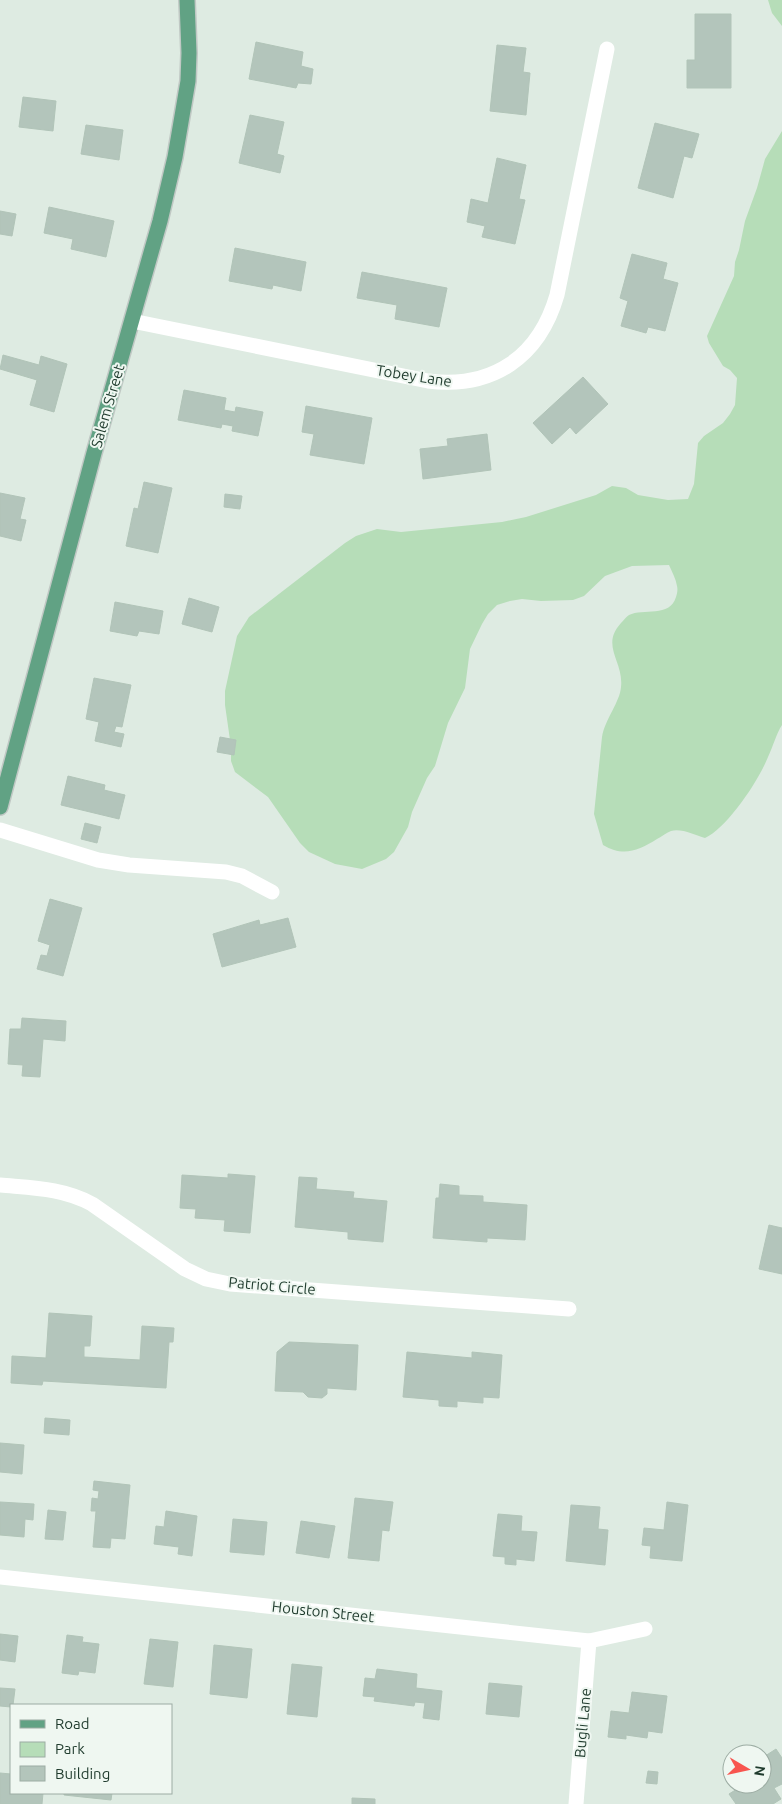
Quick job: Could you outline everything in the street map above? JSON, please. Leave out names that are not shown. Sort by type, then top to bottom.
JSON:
[{"type":"main road","name":"Salem Street","points":[[0,807],[46,631],[160,222],[180,134],[188,81],[189,53],[186,0]]},
{"type":"street","name":"Tobey Lane","points":[[132,321],[445,383],[479,379],[510,365],[535,342],[552,312],[607,50]]},
{"type":"street","points":[[0,830],[98,860],[130,865],[226,872],[242,876],[272,892]]},
{"type":"street","name":"Patriot Circle","points":[[0,1185],[56,1190],[79,1197],[92,1204],[185,1269],[214,1281],[230,1284],[569,1309]]},
{"type":"street","name":"Houston Street","points":[[0,1577],[589,1642],[645,1629]]},
{"type":"street","name":"Bugli Lane","points":[[576,1804],[589,1642]]},
{"type":"green space","points":[[768,0],[782,0],[782,26],[772,13]]},
{"type":"green space","points":[[782,131],[782,725],[764,767],[750,790],[723,824],[714,833],[705,838],[675,830],[643,847],[630,851],[617,851],[603,845],[594,814],[602,737],[621,687],[621,678],[613,647],[615,631],[629,615],[668,608],[673,604],[677,592],[676,581],[669,565],[632,566],[605,576],[584,596],[573,600],[541,601],[522,599],[497,605],[488,614],[470,649],[465,688],[448,723],[435,766],[427,778],[412,812],[408,827],[394,852],[386,859],[362,869],[335,864],[309,852],[300,843],[268,797],[235,772],[231,761],[225,691],[237,636],[249,617],[345,543],[356,536],[377,529],[401,532],[502,522],[526,517],[596,495],[612,486],[626,488],[638,495],[668,500],[688,499],[694,484],[698,443],[704,436],[723,423],[735,405],[737,378],[730,370],[723,366],[709,343],[707,336],[734,276],[735,262],[745,221],[765,159]]},
{"type":"building","points":[[695,14],[731,14],[731,88],[687,88],[687,60],[695,60]]},
{"type":"building","points":[[256,42],[303,52],[301,66],[313,69],[311,84],[298,83],[296,88],[249,79]]},
{"type":"building","points":[[497,45],[526,48],[523,72],[530,73],[526,115],[490,111]]},
{"type":"building","points":[[23,97],[56,101],[53,131],[19,127]]},
{"type":"building","points":[[250,115],[284,122],[277,154],[284,156],[280,173],[239,163]]},
{"type":"building","points":[[655,123],[699,134],[692,158],[684,156],[673,198],[638,188]]},
{"type":"building","points":[[86,125],[123,130],[119,160],[81,154]]},
{"type":"building","points":[[497,158],[526,165],[519,199],[525,200],[515,244],[482,237],[485,226],[467,222],[471,199],[488,203]]},
{"type":"building","points":[[49,207],[114,221],[106,257],[71,249],[73,239],[44,233]]},
{"type":"building","points":[[0,211],[16,214],[12,236],[0,234]]},
{"type":"building","points":[[235,248],[306,262],[301,291],[273,285],[272,289],[229,281]]},
{"type":"building","points":[[632,254],[667,263],[663,279],[678,283],[665,331],[648,327],[646,333],[621,326],[628,301],[620,298]]},
{"type":"building","points":[[362,272],[447,288],[439,327],[395,319],[397,305],[357,298]]},
{"type":"building","points":[[3,355],[39,365],[41,356],[67,364],[54,412],[30,405],[37,380],[0,369]]},
{"type":"building","points":[[583,377],[608,404],[576,434],[570,427],[552,444],[533,423]]},
{"type":"building","points":[[184,390],[226,398],[224,410],[235,412],[236,407],[263,412],[258,436],[232,431],[233,426],[222,424],[221,428],[178,420]]},
{"type":"building","points":[[306,406],[372,418],[364,464],[310,455],[314,434],[302,432]]},
{"type":"building","points":[[487,434],[491,470],[423,479],[420,449],[448,446],[447,439]]},
{"type":"building","points":[[144,482],[172,488],[158,553],[126,546],[134,508],[138,509]]},
{"type":"building","points":[[0,493],[25,498],[20,519],[26,520],[21,541],[0,536]]},
{"type":"building","points":[[225,494],[242,496],[240,509],[224,507]]},
{"type":"building","points":[[189,598],[219,607],[212,632],[182,624]]},
{"type":"building","points":[[115,602],[163,611],[159,634],[139,631],[137,636],[110,631]]},
{"type":"building","points":[[94,678],[131,685],[122,727],[116,726],[114,732],[124,734],[121,747],[95,741],[99,722],[86,719]]},
{"type":"building","points":[[220,737],[236,740],[234,755],[217,752]]},
{"type":"building","points":[[68,776],[105,785],[104,790],[125,795],[119,819],[61,805]]},
{"type":"building","points":[[85,823],[101,827],[97,843],[81,839]]},
{"type":"building","points":[[50,899],[82,908],[63,976],[37,969],[41,955],[47,956],[50,945],[38,941]]},
{"type":"building","points":[[288,918],[296,947],[222,967],[213,934],[259,920],[260,925]]},
{"type":"building","points":[[22,1018],[66,1021],[65,1041],[43,1039],[40,1077],[22,1076],[23,1065],[8,1064],[10,1029],[21,1029]]},
{"type":"building","points":[[228,1174],[255,1176],[250,1233],[224,1231],[225,1220],[195,1218],[196,1209],[180,1208],[182,1175],[228,1178]]},
{"type":"building","points":[[299,1177],[317,1178],[316,1189],[354,1192],[353,1198],[387,1201],[383,1242],[348,1239],[348,1232],[295,1227]]},
{"type":"building","points":[[440,1184],[459,1186],[459,1195],[483,1196],[483,1202],[527,1205],[525,1240],[487,1238],[487,1242],[433,1238],[436,1198],[439,1198]]},
{"type":"building","points":[[769,1225],[782,1228],[782,1274],[759,1269]]},
{"type":"building","points":[[49,1313],[92,1316],[90,1346],[84,1346],[84,1357],[140,1360],[142,1326],[174,1328],[173,1342],[169,1342],[166,1388],[43,1381],[42,1385],[11,1383],[12,1356],[46,1358]]},
{"type":"building","points":[[289,1342],[358,1345],[356,1390],[327,1388],[327,1394],[322,1398],[308,1397],[303,1392],[275,1391],[277,1352]]},
{"type":"building","points":[[407,1352],[472,1358],[472,1352],[502,1355],[499,1398],[483,1397],[483,1403],[457,1401],[457,1407],[439,1406],[439,1400],[403,1397]]},
{"type":"building","points":[[45,1418],[70,1420],[69,1435],[44,1433]]},
{"type":"building","points":[[0,1443],[24,1445],[22,1474],[0,1472]]},
{"type":"building","points":[[94,1481],[130,1485],[125,1539],[111,1538],[110,1548],[93,1547],[96,1511],[91,1511],[92,1498],[98,1499],[99,1491],[93,1490]]},
{"type":"building","points":[[355,1498],[393,1502],[389,1531],[382,1530],[379,1561],[348,1558]]},
{"type":"building","points":[[0,1502],[34,1504],[33,1520],[25,1519],[24,1537],[0,1535]]},
{"type":"building","points":[[667,1502],[688,1505],[682,1561],[650,1558],[651,1546],[642,1545],[644,1528],[664,1530]]},
{"type":"building","points":[[571,1505],[600,1507],[598,1529],[608,1530],[605,1565],[566,1561]]},
{"type":"building","points":[[48,1510],[66,1512],[63,1540],[45,1539]]},
{"type":"building","points":[[166,1511],[197,1516],[192,1556],[178,1554],[179,1547],[154,1544],[156,1526],[164,1527]]},
{"type":"building","points":[[498,1514],[522,1516],[521,1531],[537,1532],[534,1561],[516,1559],[516,1565],[505,1564],[505,1557],[493,1556]]},
{"type":"building","points":[[233,1519],[267,1522],[264,1555],[230,1552]]},
{"type":"building","points":[[301,1521],[335,1526],[329,1558],[296,1553]]},
{"type":"building","points":[[0,1634],[18,1636],[15,1662],[0,1660]]},
{"type":"building","points":[[67,1635],[83,1637],[82,1642],[99,1644],[95,1673],[79,1671],[78,1675],[62,1673]]},
{"type":"building","points":[[150,1639],[178,1642],[173,1687],[144,1684]]},
{"type":"building","points":[[214,1645],[252,1649],[247,1698],[210,1694]]},
{"type":"building","points":[[292,1664],[322,1667],[317,1717],[287,1714]]},
{"type":"building","points":[[377,1669],[417,1674],[416,1688],[442,1691],[439,1720],[423,1718],[425,1703],[415,1702],[414,1706],[374,1701],[375,1697],[363,1696],[365,1678],[375,1679]]},
{"type":"building","points":[[489,1683],[522,1686],[519,1717],[486,1714]]},
{"type":"building","points":[[0,1688],[15,1689],[13,1704],[10,1704],[10,1707],[0,1706]]},
{"type":"building","points":[[632,1692],[667,1696],[662,1733],[648,1731],[647,1738],[626,1735],[626,1739],[608,1737],[611,1711],[629,1713]]},
{"type":"building","points":[[776,1749],[782,1758],[782,1784],[774,1788],[781,1799],[773,1804],[736,1804],[729,1794],[772,1794],[772,1752]]},
{"type":"building","points":[[648,1771],[658,1772],[657,1784],[646,1783]]},
{"type":"building","points":[[0,1773],[10,1774],[10,1794],[43,1794],[42,1804],[0,1804]]},
{"type":"building","points":[[64,1794],[112,1794],[111,1800]]},
{"type":"building","points":[[352,1798],[375,1799],[375,1804],[352,1804]]}]
